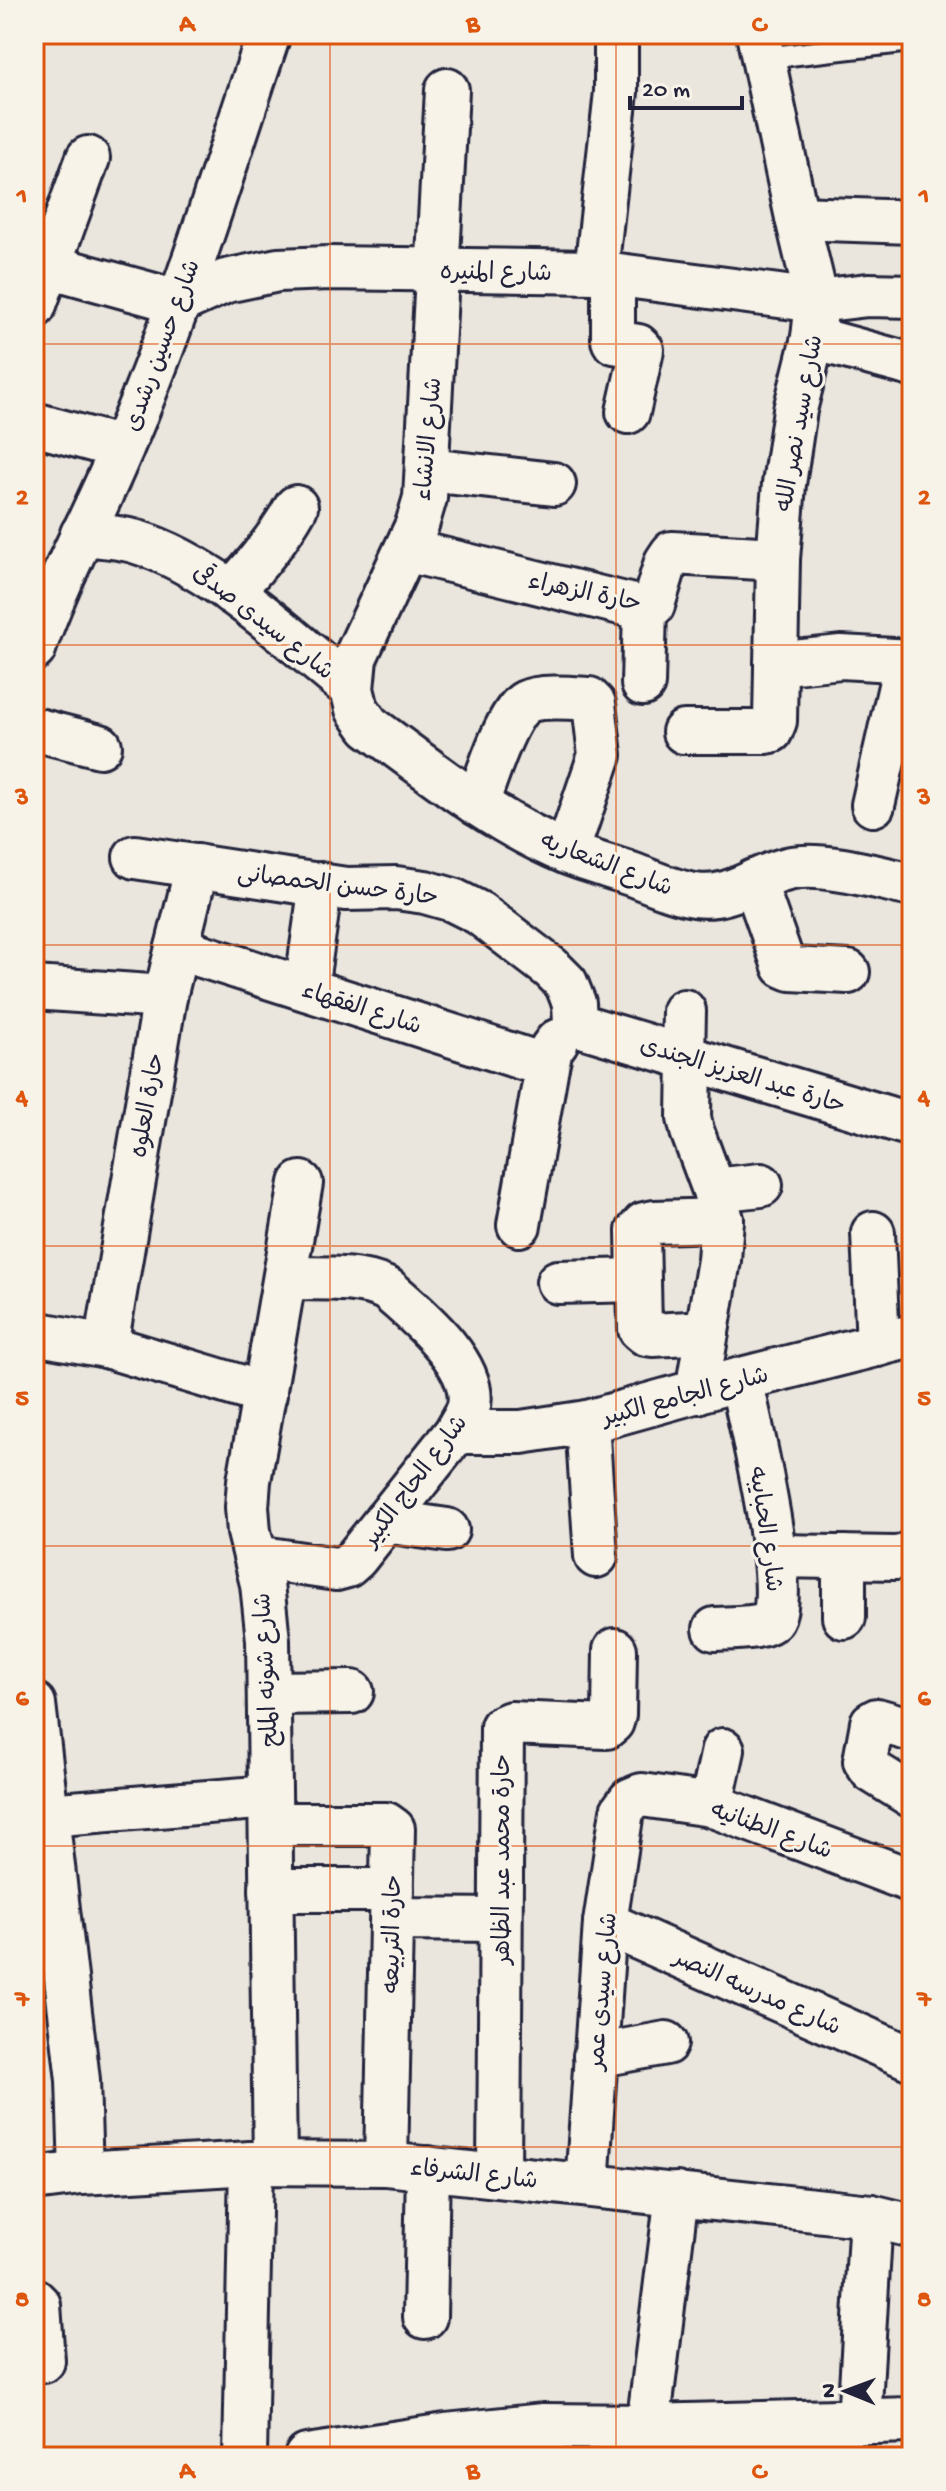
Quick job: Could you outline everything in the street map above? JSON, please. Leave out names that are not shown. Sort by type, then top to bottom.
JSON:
[{"type":"street","name":"شارع حسين رشدى","points":[[34,649],[42,624],[122,448],[179,302],[269,34]]},
{"type":"street","points":[[616,34],[616,92],[604,273],[613,340],[659,355],[628,412]]},
{"type":"street","name":"شارع سيد نصر الله","points":[[684,732],[771,731],[775,721],[778,559],[784,484],[815,320],[761,46]]},
{"type":"street","name":"شارع الانشاء","points":[[352,689],[355,658],[417,525],[425,498],[447,90]]},
{"type":"street","points":[[34,307],[41,265],[88,158]]},
{"type":"street","points":[[797,218],[912,222]]},
{"type":"street","points":[[41,265],[179,302]]},
{"type":"street","name":"شارع المنيره","points":[[179,302],[226,281],[278,270],[330,268],[604,273],[815,320]]},
{"type":"street","points":[[815,320],[868,295],[912,296]]},
{"type":"street","points":[[815,320],[912,365]]},
{"type":"street","points":[[34,424],[122,448]]},
{"type":"street","points":[[428,470],[554,484]]},
{"type":"street","points":[[231,592],[278,538],[296,507]]},
{"type":"street","name":"شارع سيدى صدقى","points":[[82,534],[135,541],[186,561],[231,592],[352,689]]},
{"type":"street","name":"حارة الزهراء","points":[[406,550],[645,609],[653,605],[666,562],[672,553],[778,559]]},
{"type":"street","points":[[643,684],[645,609]]},
{"type":"street","points":[[776,664],[841,657],[909,660],[873,805]]},
{"type":"street","name":"شارع الشعاريه","points":[[352,689],[357,709],[369,726],[477,804],[567,852],[694,895],[717,895],[776,872],[807,866],[912,885]]},
{"type":"street","points":[[477,804],[510,721],[520,705],[538,699],[589,699],[594,704],[600,755],[567,852]]},
{"type":"street","points":[[34,729],[100,746]]},
{"type":"street","name":"حارة حسن الحمصانى","points":[[135,857],[346,889],[396,888],[453,900],[479,913],[566,983],[574,1003],[575,1024]]},
{"type":"street","name":"حارة العلوه","points":[[106,1346],[165,997],[197,866]]},
{"type":"street","points":[[754,881],[784,966],[848,972]]},
{"type":"street","points":[[306,989],[321,884]]},
{"type":"street","name":"شارع الفقهاء","points":[[177,948],[547,1066]]},
{"type":"street","points":[[34,988],[165,997]]},
{"type":"street","points":[[684,1011],[689,1118],[718,1205],[722,1240],[697,1392]]},
{"type":"street","points":[[519,1225],[551,1049],[561,1035],[575,1024]]},
{"type":"street","name":"حارة عبد العزيز الجندى","points":[[575,1024],[912,1125]]},
{"type":"street","name":"شارع شونه الملح","points":[[245,2457],[263,2163],[271,1890],[266,1612],[249,1532],[247,1507],[301,1183]]},
{"type":"street","points":[[707,1332],[646,1334],[640,1329],[638,1231],[644,1224],[718,1205],[761,1185]]},
{"type":"street","points":[[873,1233],[895,1341]]},
{"type":"street","name":"شارع الحاج الكبير","points":[[256,1557],[336,1569],[347,1566],[456,1432],[468,1408],[469,1382],[457,1358],[387,1289],[374,1283],[285,1278]]},
{"type":"street","points":[[558,1282],[637,1280]]},
{"type":"street","points":[[34,1333],[106,1346],[265,1394]]},
{"type":"street","name":"شارع الجامع الكبير","points":[[456,1432],[521,1432],[587,1422],[741,1379],[895,1341]]},
{"type":"street","name":"شارع الحبايبه","points":[[715,1629],[759,1625],[769,1622],[776,1614],[776,1556],[741,1379]]},
{"type":"street","points":[[587,1422],[596,1556]]},
{"type":"street","points":[[385,1521],[447,1530]]},
{"type":"street","points":[[776,1556],[896,1558],[912,1552]]},
{"type":"street","points":[[844,1557],[844,1617]]},
{"type":"street","name":"حارة محمد عبد الظاهر","points":[[499,2176],[502,1727],[511,1723],[606,1727],[614,1715],[615,1650]]},
{"type":"street","points":[[269,1693],[352,1692]]},
{"type":"street","points":[[34,1704],[43,1824],[78,2080],[81,2173]]},
{"type":"street","points":[[912,1730],[877,1720],[872,1723],[865,1761],[872,1771],[912,1796]]},
{"type":"street","points":[[711,1805],[723,1750]]},
{"type":"street","name":"شارع الطنانيه","points":[[630,1800],[642,1795],[655,1795],[711,1805],[912,1881]]},
{"type":"street","name":"شارع سيدى عمر","points":[[587,2185],[605,1923],[622,1811],[630,1800]]},
{"type":"street","points":[[43,1824],[270,1810]]},
{"type":"street","name":"حارة التربيعه","points":[[270,1810],[390,1825],[393,1829],[386,2164]]},
{"type":"street","points":[[271,1890],[500,1920]]},
{"type":"street","name":"شارع مدرسه النصر","points":[[605,1923],[912,2059]]},
{"type":"street","points":[[595,2056],[666,2043]]},
{"type":"street","name":"شارع الشرفاء","points":[[34,2179],[81,2173],[263,2163],[386,2164],[871,2216],[912,2226]]},
{"type":"street","points":[[425,2317],[428,2168]]},
{"type":"street","points":[[648,2427],[677,2194]]},
{"type":"street","points":[[859,2422],[871,2216]]},
{"type":"street","points":[[34,2300],[39,2305],[43,2361]]},
{"type":"street","points":[[307,2457],[446,2436],[543,2426],[648,2427],[912,2420]]},
{"type":"lane","points":[[761,46],[912,41]]}]
